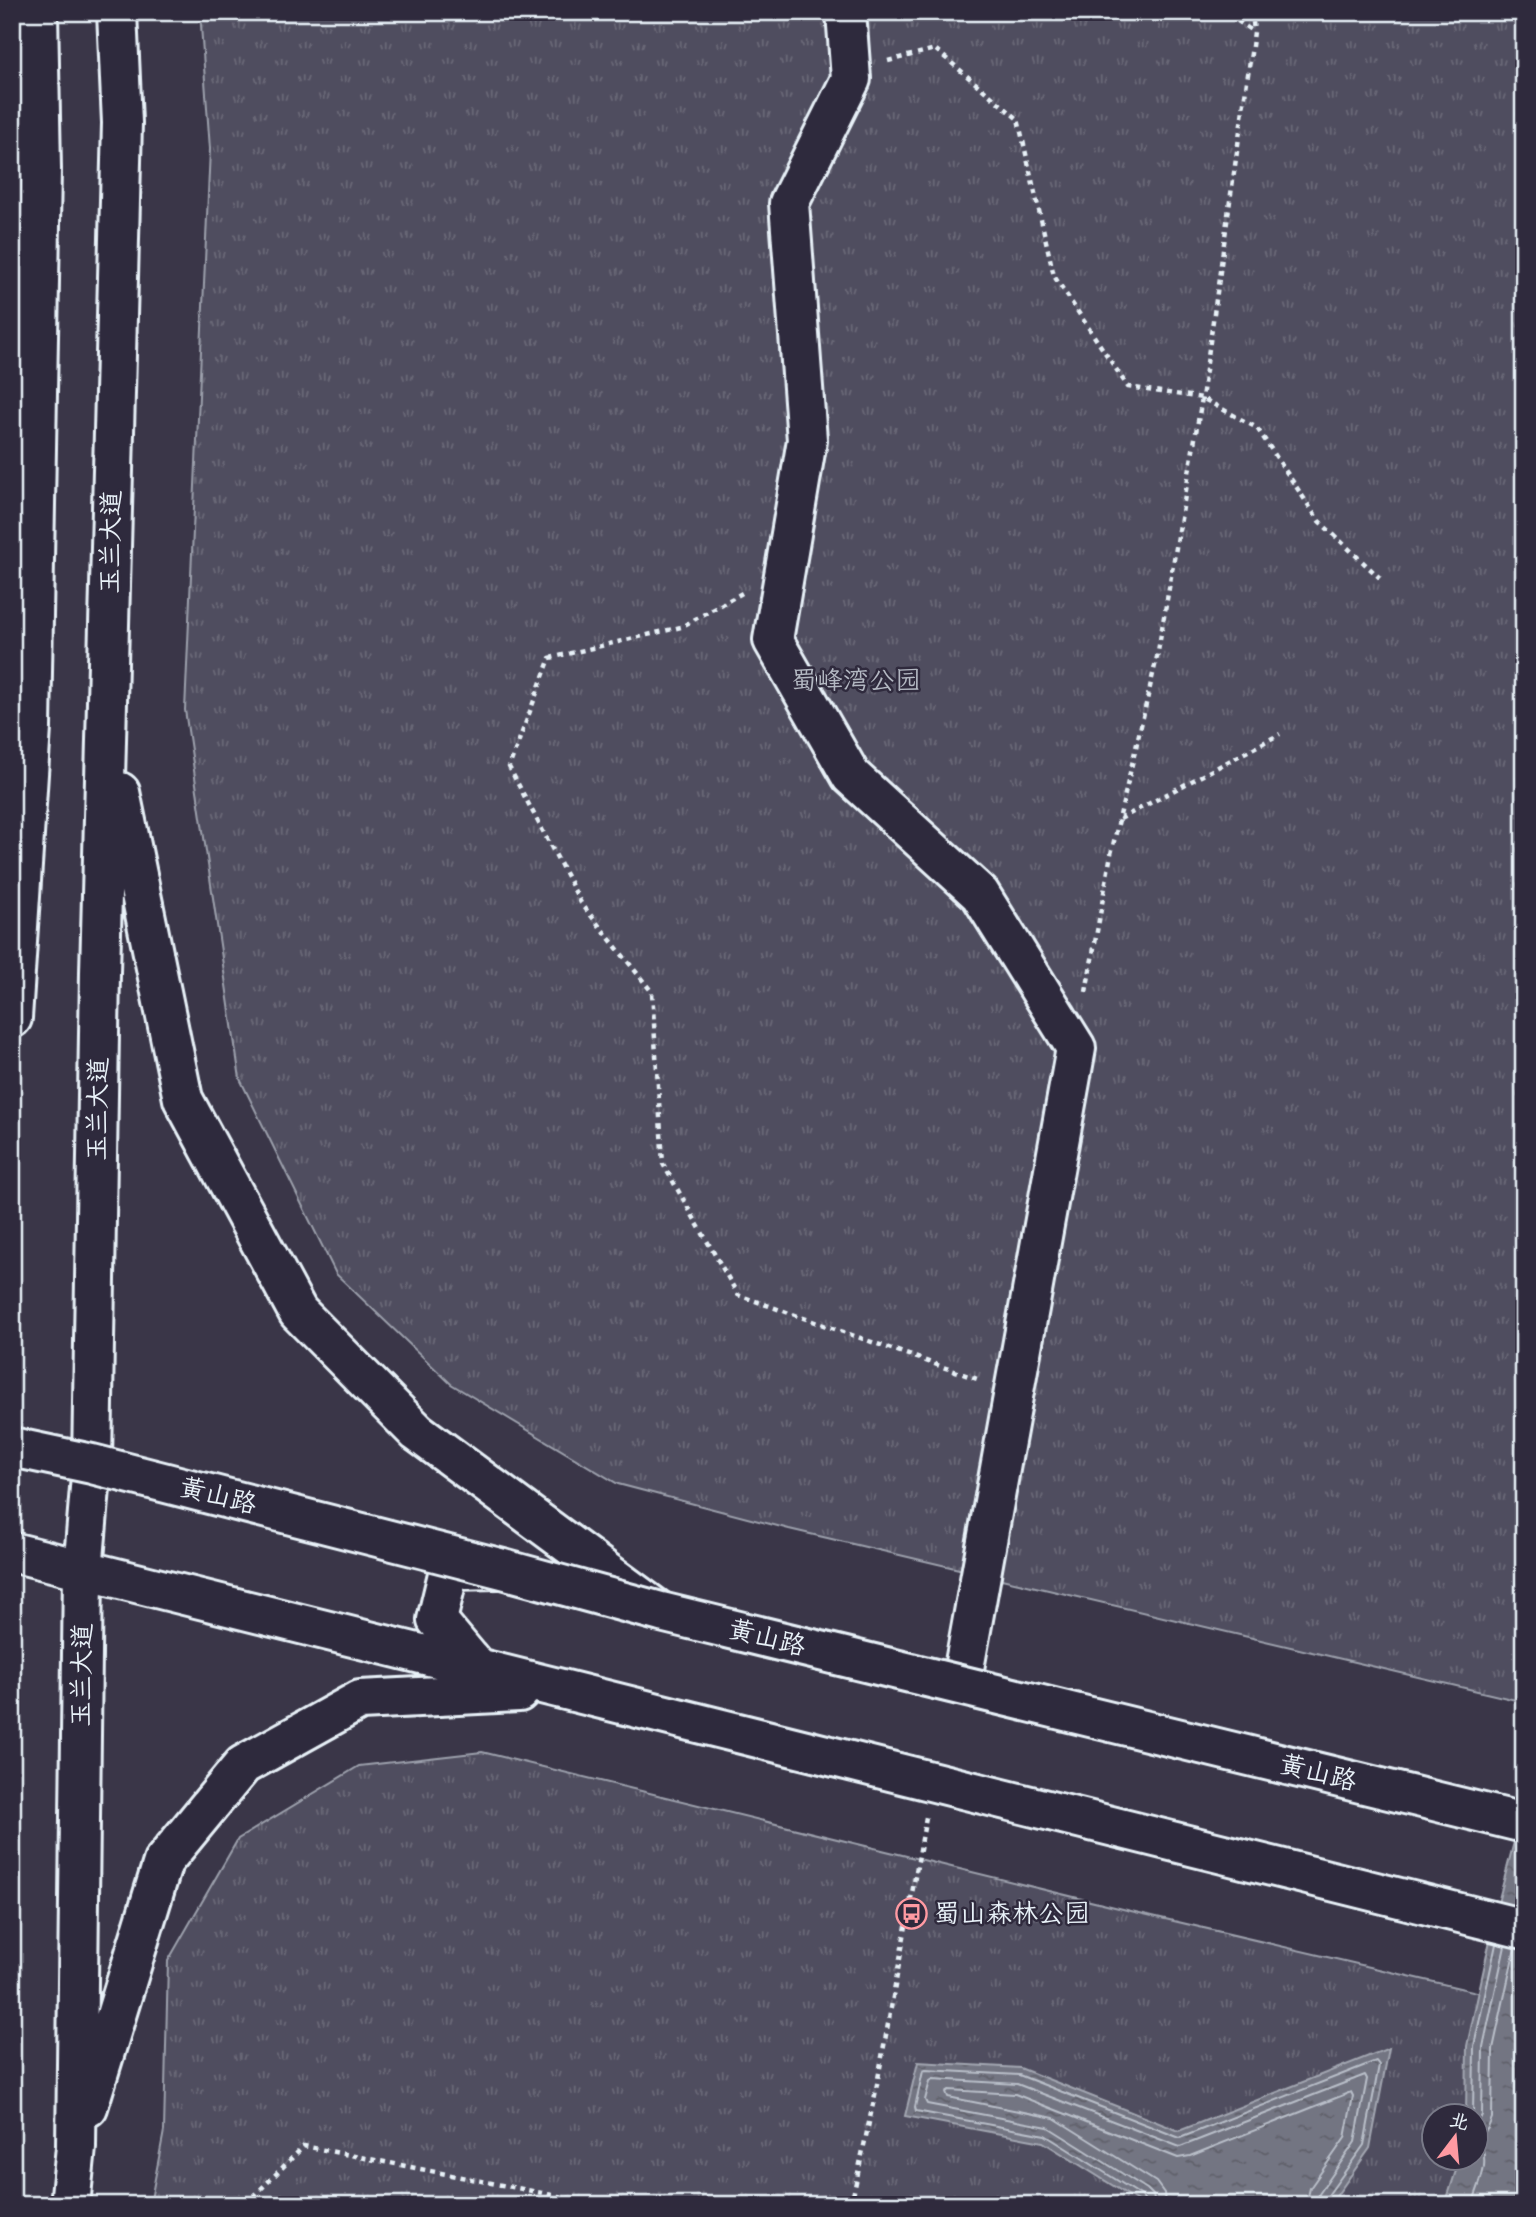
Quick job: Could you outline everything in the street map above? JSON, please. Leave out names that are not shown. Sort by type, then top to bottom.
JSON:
[{"type":"main road","points":[[12,1018],[31,728],[41,170],[38,12]]},
{"type":"main road","name":"玉兰大道","points":[[70,2205],[76,2147],[83,1571],[92,1464],[122,123],[117,12]]},
{"type":"main road","points":[[846,12],[851,79],[789,203],[807,440],[773,640],[850,776],[980,894],[1076,1048],[961,1685]]},
{"type":"main road","points":[[107,725],[183,1099],[298,1312],[417,1432],[661,1612]]},
{"type":"main road","name":"黄山路","points":[[12,1447],[92,1464],[661,1612],[1524,1823]]},
{"type":"main road","points":[[12,1552],[1524,1929]]},
{"type":"main road","points":[[478,1670],[437,1620],[449,1570],[503,1569]]},
{"type":"main road","points":[[76,2147],[163,1862],[243,1765],[360,1700],[563,1690]]},
{"type":"path","points":[[1224,12],[1254,32]]},
{"type":"path","points":[[1076,1048],[1119,819],[1157,657],[1202,398],[1254,32],[1252,12]]},
{"type":"path","points":[[850,70],[935,49],[1018,119],[1054,276],[1128,387],[1202,398],[1257,428],[1319,521],[1380,578]]},
{"type":"path","points":[[785,569],[681,627],[550,658],[509,767],[581,903],[652,992],[663,1164],[738,1295],[1013,1392]]},
{"type":"path","points":[[1119,819],[1280,734]]},
{"type":"path","points":[[851,2205],[875,2095],[933,1781]]},
{"type":"path","points":[[249,2205],[250,2200],[304,2146],[603,2205]]},
{"type":"shaded area","points":[[12,12],[38,12],[12,1018]]},
{"type":"green space","name":"蜀峰湾公园","points":[[200,12],[1524,12],[1524,1702],[789,1529],[618,1484],[451,1384],[336,1274],[240,1079],[185,710],[210,149]]},
{"type":"green space","points":[[482,1752],[1131,1911],[1524,2003],[1524,2205],[150,2205],[164,2131],[168,1961],[238,1839],[359,1766]]},
{"type":"water","points":[[1524,1804],[1524,2205],[1445,2205],[1456,2172],[1490,2172],[1490,2102],[1466,2102],[1467,2046],[1499,1899]]},
{"type":"water","points":[[1389,2048],[1370,2148],[1330,2205],[1144,2205],[1043,2142],[905,2116],[918,2062],[1020,2068],[1179,2131]]},
{"type":"place","name":"蜀山森林公园","points":[[911,1914]]}]
